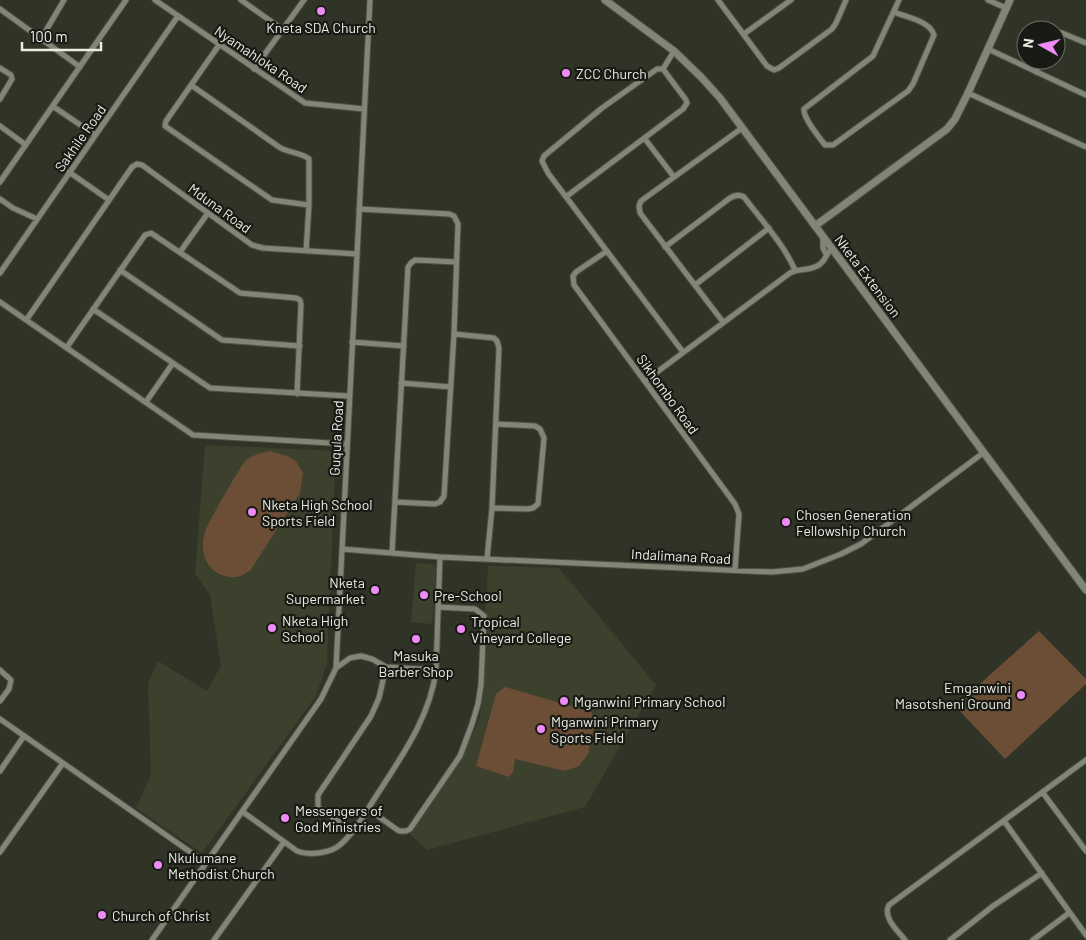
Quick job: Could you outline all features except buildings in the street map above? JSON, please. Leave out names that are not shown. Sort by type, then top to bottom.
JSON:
[{"type":"street","points":[[41,39],[64,0]]},
{"type":"street","points":[[0,182],[126,0]]},
{"type":"street","name":"Nyamahloka Road","points":[[155,0],[305,103],[364,109]]},
{"type":"street","points":[[241,0],[282,29]]},
{"type":"street","points":[[254,69],[304,0]]},
{"type":"street","name":"Guqula Road","points":[[152,940],[321,699],[336,668],[370,0]]},
{"type":"street","name":"Nketa Extension","points":[[605,0],[674,51],[708,85],[823,237],[829,252],[983,452],[1086,590]]},
{"type":"street","points":[[718,0],[768,68],[776,69],[832,28],[836,24],[846,0]]},
{"type":"street","points":[[744,34],[791,0]]},
{"type":"street","points":[[894,12],[926,25],[933,31],[934,38],[913,84],[908,91],[833,146],[825,145],[806,117],[804,108],[873,56],[899,0]]},
{"type":"street","points":[[988,0],[1006,8]]},
{"type":"street","points":[[815,226],[943,133],[954,119],[968,93],[1010,0]]},
{"type":"street","points":[[0,8],[80,67]]},
{"type":"street","name":"Sakhile Road","points":[[0,272],[178,16]]},
{"type":"street","points":[[1066,35],[1086,43]]},
{"type":"street","points":[[219,45],[166,121],[165,126],[272,200],[309,205]]},
{"type":"street","points":[[988,49],[1086,95]]},
{"type":"street","points":[[664,69],[674,51]]},
{"type":"street","points":[[0,68],[10,75],[12,79],[0,99]]},
{"type":"street","points":[[664,69],[657,69],[602,108],[544,156],[542,161],[543,166],[683,352]]},
{"type":"street","points":[[567,196],[681,112],[686,103],[684,96],[664,69]]},
{"type":"street","points":[[191,85],[278,147],[307,157],[310,162],[306,250]]},
{"type":"street","points":[[968,93],[1086,146]]},
{"type":"street","points":[[54,106],[95,135]]},
{"type":"street","points":[[0,126],[26,145]]},
{"type":"street","points":[[723,322],[640,213],[639,206],[641,202],[674,177],[742,128]]},
{"type":"street","points":[[645,139],[674,177]]},
{"type":"street","name":"Mduna Road","points":[[109,200],[132,167],[137,164],[142,165],[252,245],[263,248],[357,254]]},
{"type":"street","points":[[27,319],[109,200],[69,172]]},
{"type":"street","points":[[665,247],[736,195],[744,197],[785,251],[796,270]]},
{"type":"street","points":[[0,199],[13,208],[37,218]]},
{"type":"street","points":[[359,209],[452,214],[458,224],[454,334],[444,496],[440,502],[435,504],[395,502]]},
{"type":"street","points":[[180,252],[208,213]]},
{"type":"street","points":[[695,285],[768,228]]},
{"type":"street","points":[[67,347],[145,235],[148,233],[153,234],[240,293],[296,298],[300,300],[302,304],[297,394]]},
{"type":"street","name":"Sikhombo Road","points":[[607,251],[576,272],[572,282],[738,509],[735,570]]},
{"type":"street","points":[[645,381],[796,270],[817,266],[823,262],[829,252]]},
{"type":"street","points":[[392,553],[408,268],[410,263],[417,260],[456,262]]},
{"type":"street","points":[[120,270],[222,340],[300,346]]},
{"type":"street","points":[[0,302],[187,432],[199,436],[347,444]]},
{"type":"street","points":[[93,309],[210,388],[349,396]]},
{"type":"street","points":[[454,334],[488,337],[497,341],[499,348],[492,508],[487,559]]},
{"type":"street","points":[[352,342],[404,346]]},
{"type":"street","points":[[146,402],[173,363]]},
{"type":"street","points":[[401,383],[451,387]]},
{"type":"street","points":[[492,508],[528,509],[538,504],[544,438],[540,429],[535,426],[496,424]]},
{"type":"street","name":"Indalimana Road","points":[[342,549],[440,557],[772,572],[803,569],[841,554],[876,534],[983,452]]},
{"type":"street","points":[[243,812],[301,853],[312,853],[337,847],[352,831],[404,752],[418,727],[433,688],[436,670],[440,557]]},
{"type":"street","points":[[368,809],[402,832],[410,829],[460,756],[469,731],[480,693],[484,616],[475,609],[438,607]]},
{"type":"street","points":[[336,668],[350,658],[360,656],[372,659],[386,667],[436,670]]},
{"type":"street","points":[[352,831],[318,807],[318,798],[371,716],[379,698],[386,667]]},
{"type":"street","points":[[0,670],[12,680],[10,689],[0,702]]},
{"type":"street","points":[[0,719],[206,863]]},
{"type":"street","points":[[0,771],[24,736]]},
{"type":"street","points":[[906,940],[887,915],[889,905],[1086,760]]},
{"type":"street","points":[[0,852],[63,763]]},
{"type":"street","points":[[1043,793],[1086,851]]},
{"type":"street","points":[[1004,821],[1086,935]]},
{"type":"street","points":[[1080,843],[1086,839]]},
{"type":"street","points":[[214,940],[284,842]]},
{"type":"street","points":[[950,940],[994,906],[1042,873]]},
{"type":"street","points":[[1033,940],[1069,913]]},
{"type":"shaded area","name":"Nketa High School","points":[[205,445],[336,451],[327,663],[316,696],[202,853],[136,808],[151,775],[148,684],[158,661],[207,691],[221,666],[210,595],[195,573]]},
{"type":"shaded area","name":"Nketa High School Sports Field","points":[[270,451],[296,461],[303,473],[300,493],[250,571],[236,577],[219,574],[212,569],[205,557],[203,541],[207,527],[245,461],[260,453]]},
{"type":"shaded area","name":"Pre-School","points":[[416,563],[433,564],[436,568],[432,624],[411,622]]},
{"type":"shaded area","name":"Mganwini Primary School","points":[[488,566],[559,568],[656,685],[585,807],[427,850],[409,833],[461,757],[480,718]]},
{"type":"shaded area","name":"Emganwini Masotsheni Ground","points":[[1039,631],[1086,679],[1086,684],[1005,759],[955,706]]},
{"type":"shaded area","name":"Mganwini Primary Sports Field","points":[[505,687],[591,712],[596,720],[588,754],[579,766],[565,771],[515,759],[513,772],[509,777],[476,766],[496,694]]},
{"type":"place","name":"Kneta SDA Church","points":[[321,11]]},
{"type":"place","name":"ZCC Church","points":[[566,73]]},
{"type":"place","name":"Nketa High School Sports Field","points":[[252,512]]},
{"type":"place","name":"Chosen Generation Fellowship Church","points":[[786,522]]},
{"type":"place","name":"Nketa Supermarket","points":[[375,590]]},
{"type":"place","name":"Pre-School","points":[[424,595]]},
{"type":"place","name":"Nketa High School","points":[[272,628]]},
{"type":"place","name":"Tropical Vineyard College","points":[[461,629]]},
{"type":"place","name":"Masuka Barber Shop","points":[[416,639]]},
{"type":"place","name":"Emganwini Masotsheni Ground","points":[[1021,695]]},
{"type":"place","name":"Mganwini Primary School","points":[[564,701]]},
{"type":"place","name":"Mganwini Primary Sports Field","points":[[541,729]]},
{"type":"place","name":"Messengers of God Ministries","points":[[285,818]]},
{"type":"place","name":"Nkulumane Methodist Church","points":[[158,865]]},
{"type":"place","name":"Church of Christ","points":[[102,915]]}]
